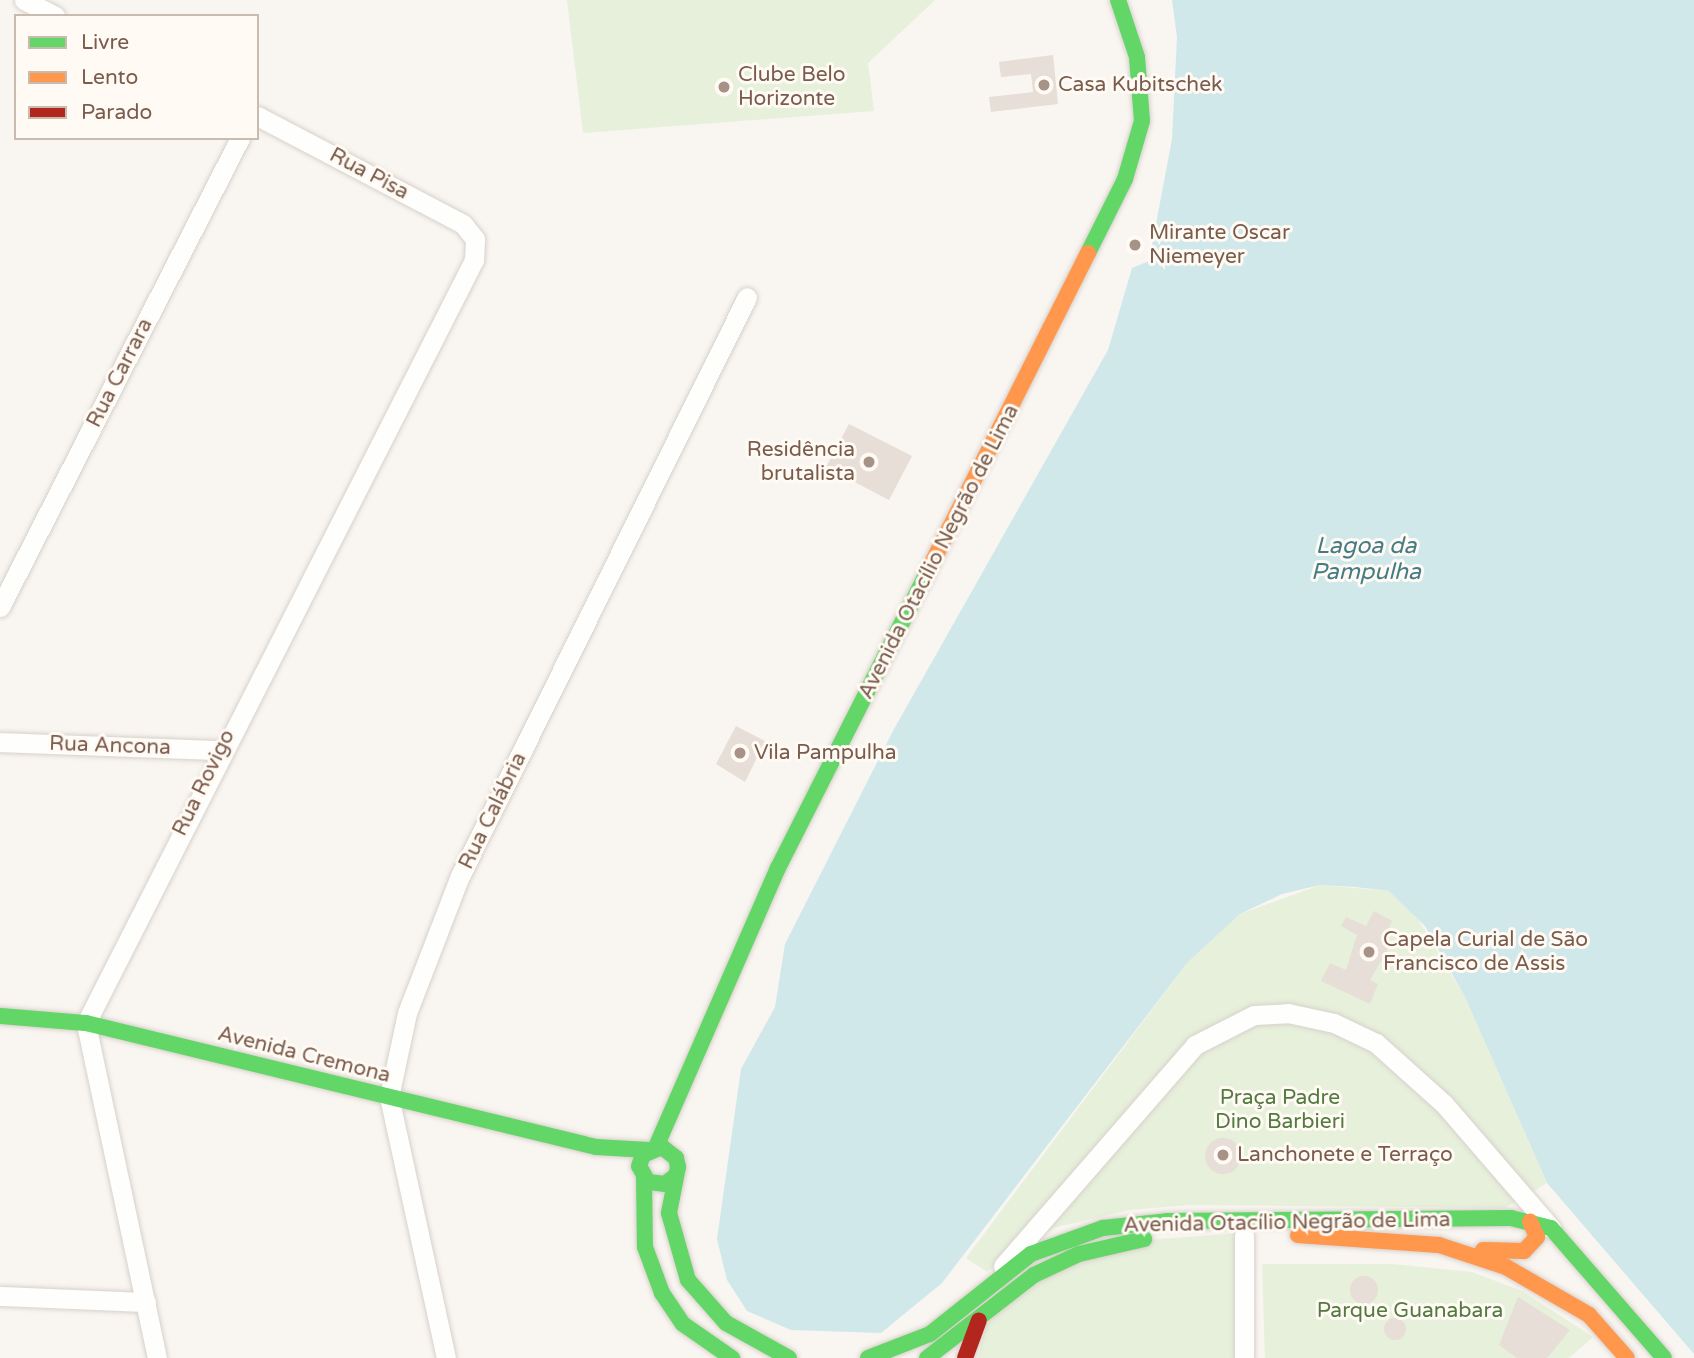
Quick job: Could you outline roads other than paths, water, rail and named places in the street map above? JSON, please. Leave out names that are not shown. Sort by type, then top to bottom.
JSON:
[{"type":"street","points":[[23,0],[51,14]]},
{"type":"street","name":"Avenida Otacílio Negrão de Lima","points":[[642,1175],[652,1149],[682,1097],[778,868],[1125,179],[1142,121],[1137,57],[1118,0]]},
{"type":"street","name":"Rua Pisa","points":[[259,117],[463,224],[475,239]]},
{"type":"street","name":"Rua Carrara","points":[[0,607],[239,140]]},
{"type":"street","name":"Rua Rovigo","points":[[86,1023],[220,750],[474,260],[475,239]]},
{"type":"street","name":"Rua Calábria","points":[[446,1358],[388,1097],[407,1013],[460,876],[747,297]]},
{"type":"street","name":"Rua Ancona","points":[[0,742],[220,750]]},
{"type":"street","name":"Avenida Otacílio Negrão de Lima","points":[[868,1358],[917,1342],[958,1315],[1195,1045],[1254,1015],[1288,1013],[1334,1023],[1376,1043],[1444,1104],[1664,1358]]},
{"type":"street","name":"Avenida Cremona","points":[[0,1016],[86,1023],[596,1147],[652,1149]]},
{"type":"street","points":[[86,1023],[157,1358]]},
{"type":"street","name":"Avenida Otacílio Negrão de Lima","points":[[674,1177],[682,1097]]},
{"type":"street","name":"Avenida Cremona","points":[[596,1147],[642,1175]]},
{"type":"street","points":[[652,1149],[676,1158]]},
{"type":"street","points":[[642,1175],[659,1185],[674,1177]]},
{"type":"street","points":[[642,1175],[645,1247],[662,1293],[702,1350],[732,1358]]},
{"type":"street","points":[[674,1177],[669,1213],[688,1280],[726,1323],[789,1358]]},
{"type":"street","name":"Avenida Otacílio Negrão de Lima","points":[[992,1279],[1031,1254],[1116,1226],[1286,1219],[1530,1221],[1551,1228]]},
{"type":"street","points":[[1439,1245],[1518,1253],[1536,1237],[1530,1221]]},
{"type":"street","name":"Avenida Otacílio Negrão de Lima","points":[[927,1358],[1034,1275],[1079,1254],[1160,1236],[1244,1236],[1439,1245],[1543,1284],[1589,1315],[1627,1358]]},
{"type":"street","points":[[1244,1236],[1244,1358]]},
{"type":"street","points":[[0,1296],[146,1302]]},
{"type":"street","points":[[965,1358],[979,1320]]},
{"type":"street","points":[[908,1358],[917,1342]]},
{"type":"water","name":"Lagoa da Pampulha","points":[[1172,0],[1694,0],[1694,1354],[1547,1183],[1465,997],[1425,926],[1389,891],[1355,887],[1320,885],[1282,894],[1240,914],[1187,963],[942,1283],[881,1333],[791,1330],[747,1311],[727,1280],[717,1239],[741,1069],[775,1007],[785,944],[894,729],[1108,350],[1132,268],[1149,261],[1172,139],[1177,37]]},
{"type":"place","name":"Casa Kubitschek","points":[[1044,85]]},
{"type":"place","name":"Clube Belo Horizonte","points":[[724,87]]},
{"type":"place","name":"Mirante Oscar Niemeyer","points":[[1135,245]]},
{"type":"place","name":"Residência brutalista","points":[[869,462]]},
{"type":"place","name":"Vila Pampulha","points":[[740,753]]},
{"type":"place","name":"Capela Curial de São Francisco de Assis","points":[[1369,952]]},
{"type":"place","name":"Lanchonete e Terraço","points":[[1223,1155]]},
{"type":"park label","name":"Praça Padre Dino Barbieri","points":[[1280,1110]]},
{"type":"park label","name":"Parque Guanabara","points":[[1410,1311]]}]
